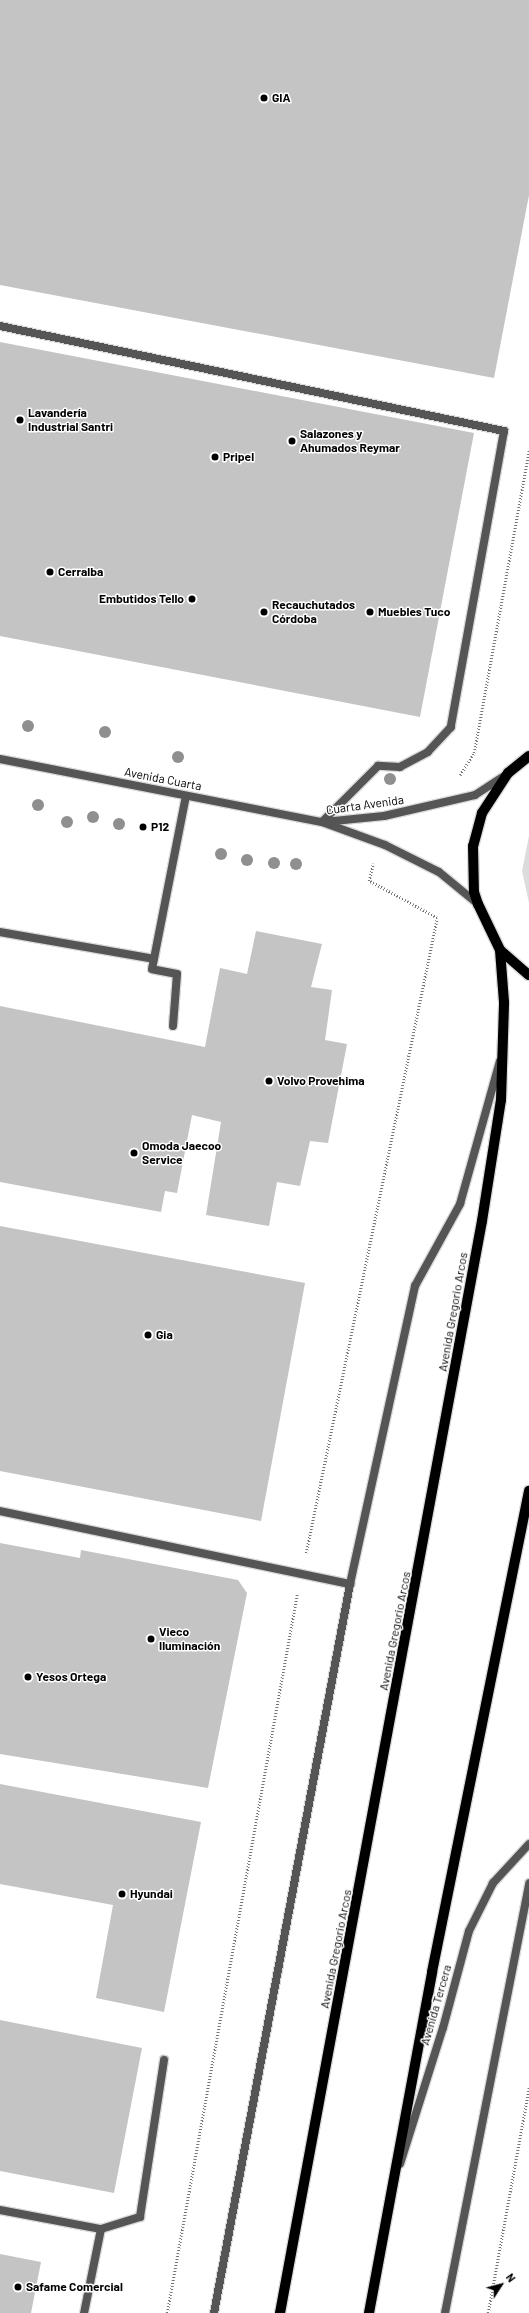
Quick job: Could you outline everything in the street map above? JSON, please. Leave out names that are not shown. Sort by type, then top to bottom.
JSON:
[{"type":"main road","points":[[529,756],[508,774],[482,813],[473,846],[474,892],[478,904],[500,950],[529,975]]},
{"type":"main road","name":"Avenida Gregorio Arcos","points":[[280,2313],[452,1395],[501,1100],[504,1045],[500,950]]},
{"type":"main road","points":[[369,2313],[529,1491]]},
{"type":"street","points":[[0,326],[504,431],[451,726],[428,752],[400,767],[378,766],[322,822]]},
{"type":"street","name":"Avenida Cuarta","points":[[0,759],[322,822]]},
{"type":"street","name":"Cuarta Avenida","points":[[322,822],[384,816],[475,795],[508,774]]},
{"type":"street","points":[[173,1026],[177,974],[152,969],[186,796]]},
{"type":"street","name":"Cuarta Avenida","points":[[322,822],[378,842],[439,872],[478,904]]},
{"type":"street","points":[[0,932],[154,959]]},
{"type":"street","points":[[214,2313],[350,1584],[415,1286],[460,1204],[504,1045]]},
{"type":"street","points":[[0,1511],[350,1584]]},
{"type":"street","name":"Avenida Tercera","points":[[393,2187],[444,2028],[469,1931],[493,1883],[529,1844]]},
{"type":"street","points":[[445,2313],[529,1883]]},
{"type":"street","points":[[0,2210],[101,2229],[140,2217],[164,2060]]},
{"type":"street","points":[[84,2313],[101,2229]]},
{"type":"path","points":[[456,776],[463,774],[474,753],[529,449]]},
{"type":"path","points":[[167,2313],[301,1574],[437,918],[369,881],[378,842]]},
{"type":"path","points":[[488,2313],[529,2087]]},
{"type":"shaded area","points":[[529,836],[529,903],[522,871]]},
{"type":"building","name":"GIA","points":[[0,0],[529,0],[529,195],[494,378],[0,285]]},
{"type":"building","points":[[0,342],[474,433],[420,717],[0,636]]},
{"type":"building","points":[[256,931],[322,944],[311,987],[332,990],[325,1040],[347,1044],[328,1143],[310,1141],[300,1186],[277,1182],[269,1226],[206,1215],[221,1122],[192,1115],[177,1193],[165,1191],[161,1212],[0,1182],[0,1006],[205,1047],[220,968],[247,974]]},
{"type":"building","name":"Gia","points":[[0,1226],[305,1283],[261,1521],[0,1471]]},
{"type":"building","name":"Vieco Iluminación","points":[[0,1543],[80,1558],[81,1550],[238,1580],[247,1593],[208,1788],[0,1754]]},
{"type":"building","name":"Hyundai","points":[[0,1784],[201,1822],[164,2012],[96,1998],[113,1905],[0,1884]]},
{"type":"building","points":[[0,2020],[142,2048],[114,2193],[0,2171]]},
{"type":"building","name":"Safame Comercial","points":[[0,2254],[41,2262],[31,2313],[0,2313]]},
{"type":"place","name":"GIA","points":[[264,98]]},
{"type":"place","name":"Lavandería Industrial Santri","points":[[20,420]]},
{"type":"place","name":"Salazones y Ahumados Reymar","points":[[292,441]]},
{"type":"place","name":"Pripel","points":[[215,457]]},
{"type":"place","name":"Cerralba","points":[[50,572]]},
{"type":"place","name":"Embutidos Tello","points":[[192,599]]},
{"type":"place","name":"Recauchutados Córdoba","points":[[264,612]]},
{"type":"place","name":"Muebles Tuco","points":[[370,612]]},
{"type":"place","name":"P12","points":[[143,827]]},
{"type":"place","name":"Volvo Provehima","points":[[269,1081]]},
{"type":"place","name":"Omoda Jaecoo Service","points":[[134,1153]]},
{"type":"place","name":"Gia","points":[[148,1335]]},
{"type":"place","name":"Vieco Iluminación","points":[[151,1639]]},
{"type":"place","name":"Yesos Ortega","points":[[28,1677]]},
{"type":"place","name":"Hyundai","points":[[122,1894]]},
{"type":"place","name":"Safame Comercial","points":[[18,2287]]}]
